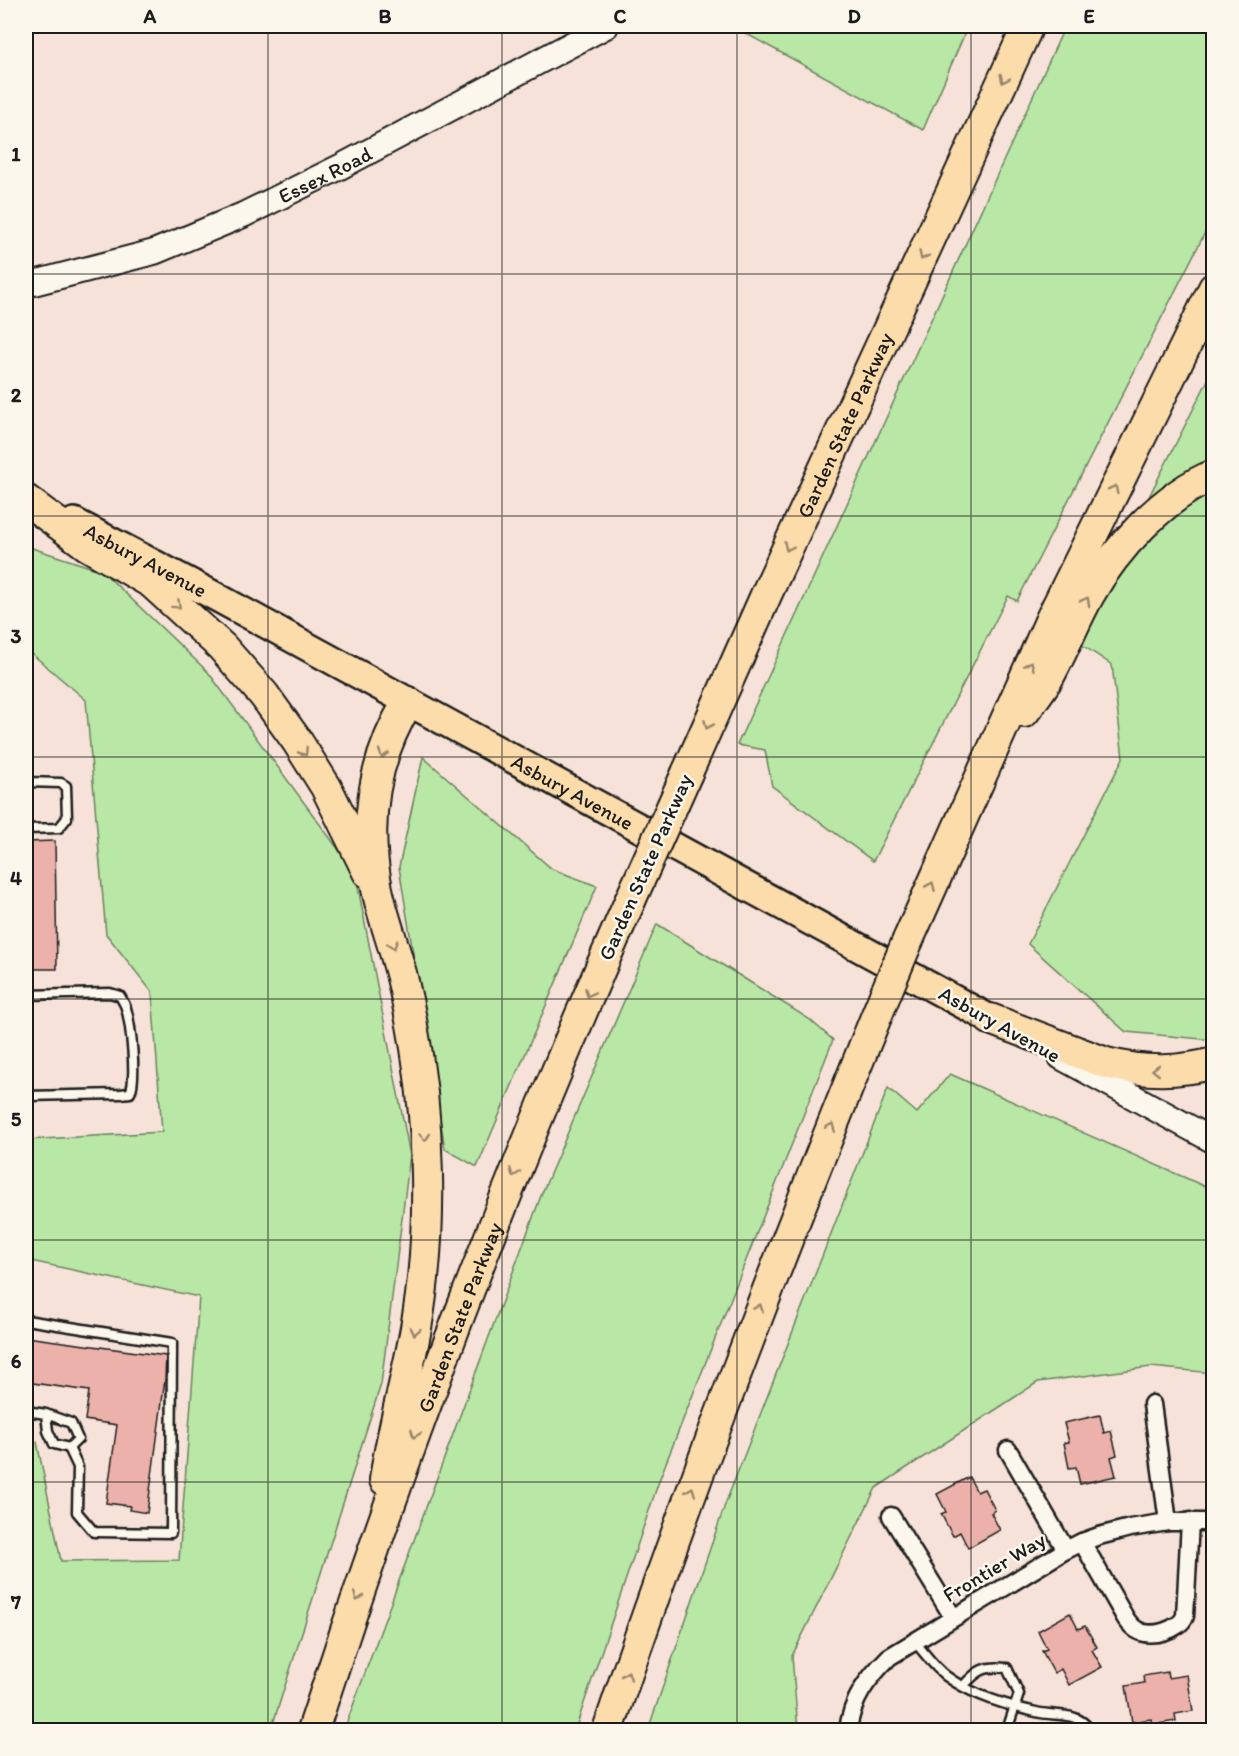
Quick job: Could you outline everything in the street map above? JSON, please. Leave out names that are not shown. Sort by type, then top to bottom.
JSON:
[{"type":"highway","name":"Garden State Parkway","points":[[313,1731],[437,1373],[497,1216],[558,1067],[766,595],[1029,26]]},
{"type":"highway","points":[[608,1731],[669,1552],[735,1370],[819,1155],[908,940],[979,776],[1088,542],[1214,288]]},
{"type":"highway","points":[[979,776],[1047,678],[1091,593],[1106,570],[1140,528],[1157,512],[1192,486],[1214,475]]},
{"type":"highway","points":[[26,498],[87,545],[152,583],[201,626],[242,670],[282,718],[312,764],[338,810],[377,890]]},
{"type":"highway","points":[[377,1542],[391,1437],[405,1384],[420,1306],[428,1201],[426,1145],[417,1054],[403,982],[377,890],[371,839],[374,789],[390,734],[408,702]]},
{"type":"highway","points":[[990,1019],[1106,1063],[1123,1067],[1172,1070],[1214,1063]]},
{"type":"main road","name":"Asbury Avenue","points":[[26,498],[211,594],[990,1019]]},
{"type":"street","name":"Essex Road","points":[[26,285],[154,252],[252,211],[350,162],[606,26]]},
{"type":"street","name":"Asbury Avenue","points":[[990,1019],[1214,1141]]},
{"type":"street","points":[[1152,1404],[1168,1522]]},
{"type":"street","points":[[1008,1450],[1066,1550]]},
{"type":"street","points":[[891,1516],[953,1617]]},
{"type":"street","points":[[1082,1542],[1126,1619],[1136,1630],[1142,1633],[1167,1631],[1176,1628],[1185,1616],[1190,1521]]},
{"type":"street","name":"Frontier Way","points":[[848,1731],[854,1703],[865,1682],[890,1657],[1066,1550],[1082,1542],[1130,1528],[1168,1522],[1214,1522]]},
{"type":"lane","points":[[26,782],[61,783],[66,786],[67,818],[60,828],[26,828]]},
{"type":"lane","points":[[26,995],[110,993],[120,996],[126,1008],[132,1050],[133,1086],[130,1092],[120,1095],[26,1096]]},
{"type":"lane","points":[[26,1320],[172,1343],[171,1533],[94,1532],[77,1512],[78,1467],[69,1448],[54,1444],[48,1431],[46,1414]]},
{"type":"lane","points":[[26,1411],[46,1414],[70,1424],[78,1438],[69,1448]]},
{"type":"lane","points":[[914,1641],[944,1675],[982,1696],[1014,1707],[1076,1717],[1085,1722],[1089,1731]]},
{"type":"lane","points":[[963,1686],[977,1671],[996,1667],[1007,1668],[1019,1694],[1007,1731]]},
{"type":"green space","points":[[732,26],[968,26],[923,130]]},
{"type":"green space","points":[[1065,26],[1213,26],[1213,217],[1017,601],[1008,596],[873,861],[772,786],[765,750],[737,745]]},
{"type":"green space","points":[[1213,370],[1213,1040],[1126,1032],[1028,944],[1123,758],[1112,665],[1076,641]]},
{"type":"green space","points":[[26,546],[102,571],[208,672],[355,872],[410,1155],[381,1384],[271,1730],[26,1730],[26,1440],[37,1442],[61,1561],[179,1560],[199,1297],[26,1260],[26,1140],[162,1132],[152,992],[106,934],[86,700],[26,649]]},
{"type":"green space","points":[[423,757],[552,869],[597,886],[477,1167],[445,1149],[399,867]]},
{"type":"green space","points":[[657,924],[809,1019],[833,1040],[660,1478],[575,1730],[344,1730],[542,1193]]},
{"type":"green space","points":[[950,1074],[1213,1190],[1213,1373],[1151,1367],[1038,1382],[876,1488],[792,1656],[798,1730],[648,1730],[726,1502],[888,1088],[917,1113]]},
{"type":"building","points":[[55,841],[57,969],[26,969],[26,842]]},
{"type":"building","points":[[26,1337],[166,1356],[147,1513],[129,1510],[130,1506],[106,1503],[117,1425],[85,1420],[89,1391],[26,1382]]},
{"type":"building","points":[[1100,1415],[1104,1433],[1111,1431],[1117,1455],[1111,1457],[1116,1476],[1080,1484],[1076,1467],[1069,1468],[1064,1443],[1069,1442],[1064,1423]]},
{"type":"building","points":[[969,1477],[977,1492],[984,1489],[995,1510],[991,1513],[1000,1530],[968,1548],[960,1532],[953,1536],[941,1514],[946,1512],[937,1494]]},
{"type":"building","points":[[1070,1613],[1078,1629],[1085,1626],[1097,1647],[1092,1650],[1102,1667],[1069,1685],[1061,1669],[1054,1673],[1042,1651],[1047,1649],[1038,1631]]},
{"type":"building","points":[[1167,1672],[1168,1678],[1187,1675],[1193,1711],[1175,1714],[1176,1721],[1152,1725],[1151,1719],[1132,1722],[1126,1686],[1144,1683],[1143,1676]]}]
